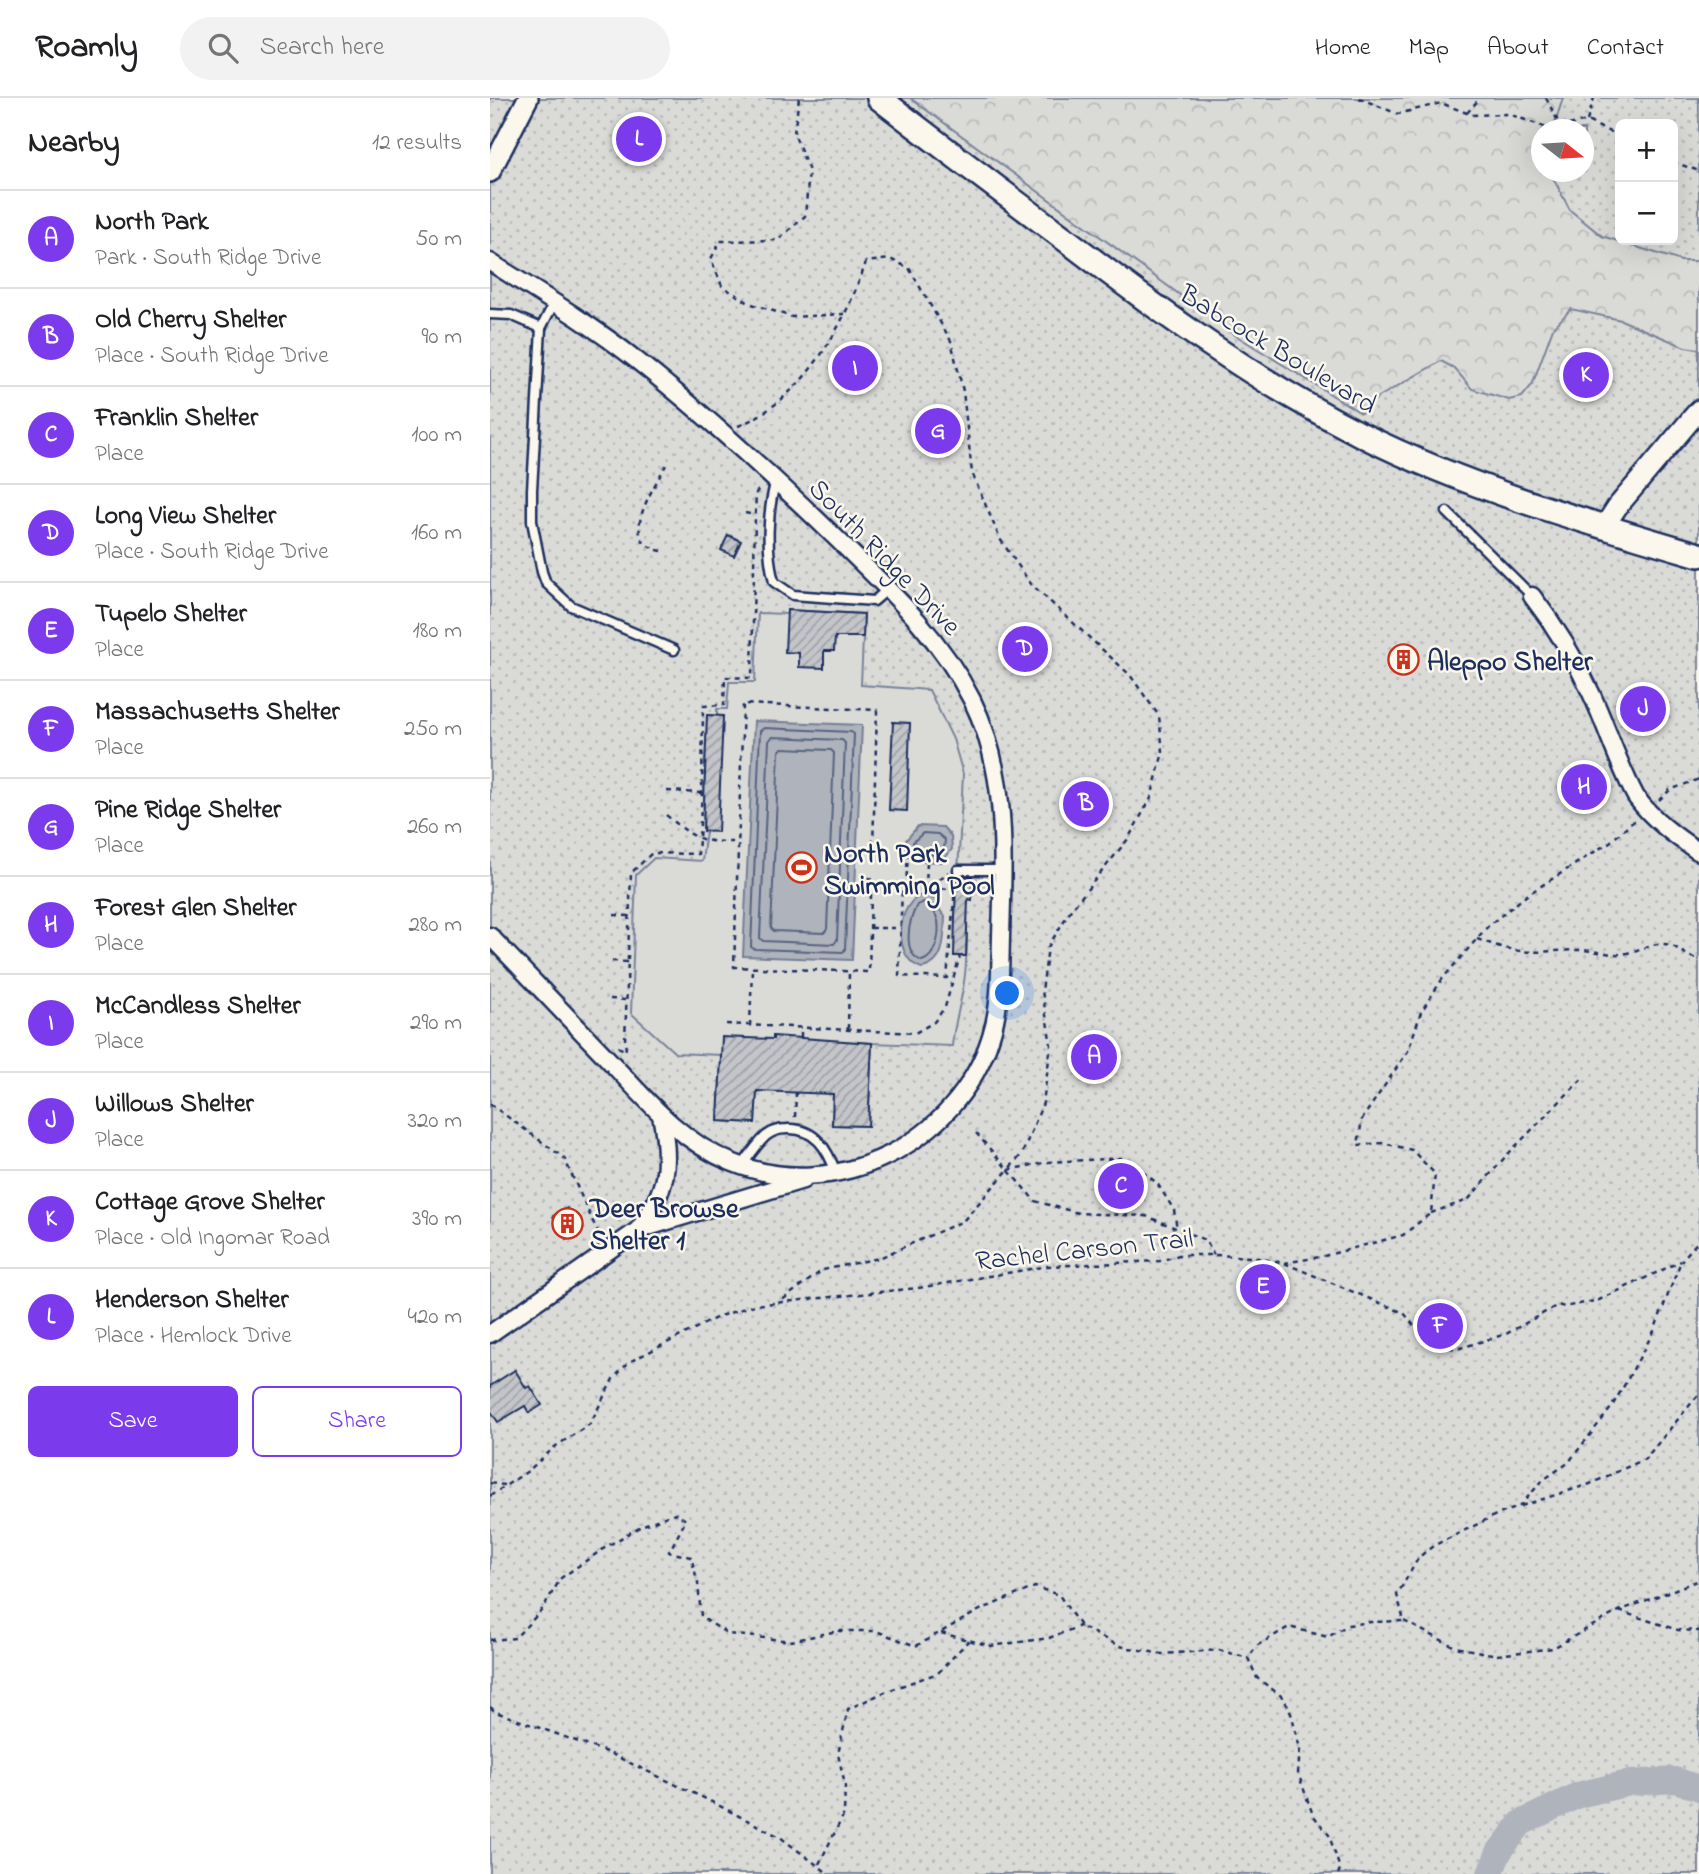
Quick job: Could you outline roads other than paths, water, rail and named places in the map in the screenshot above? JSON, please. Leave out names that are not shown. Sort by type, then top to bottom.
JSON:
[{"type":"main road","name":"Babcock Boulevard","points":[[879,98],[1179,324],[1310,407],[1373,439],[1476,485],[1699,555]]},
{"type":"street","points":[[490,172],[528,98]]},
{"type":"street","name":"South Ridge Drive","points":[[490,261],[632,357],[712,422],[888,589],[931,634],[948,657],[975,705],[992,757],[1000,794],[1003,870],[998,1009],[991,1038],[971,1081],[951,1109],[930,1130],[909,1144],[857,1169],[817,1176],[638,1230]]},
{"type":"street","points":[[1604,527],[1616,507],[1699,410]]},
{"type":"street","points":[[1532,596],[1570,650],[1636,797],[1646,811],[1699,852]]},
{"type":"street","name":"South Ridge Drive","points":[[490,936],[662,1115],[699,1146],[742,1166],[793,1176],[817,1176]]},
{"type":"street","name":"South Ridge Drive","points":[[490,1334],[638,1230],[652,1211],[666,1179],[668,1161],[662,1115]]},
{"type":"lane","points":[[554,303],[541,328],[532,521],[542,572],[547,583],[570,606],[674,650]]},
{"type":"lane","points":[[490,314],[510,314],[541,328]]},
{"type":"lane","points":[[776,480],[770,500],[770,569],[774,582],[793,595],[874,601],[888,589]]},
{"type":"lane","points":[[1447,512],[1532,596]]},
{"type":"lane","points":[[958,870],[1003,870]]},
{"type":"lane","points":[[742,1166],[767,1136],[782,1129],[794,1128],[818,1139],[831,1158],[836,1173]]},
{"type":"water","points":[[754,721],[862,725],[852,960],[743,956]]},
{"type":"water","points":[[918,826],[943,827],[951,836],[952,849],[942,862],[916,861],[906,849],[906,840]]},
{"type":"water","points":[[925,894],[937,901],[945,916],[945,924],[940,955],[936,961],[922,968],[912,963],[906,954],[901,930],[908,907],[915,899]]},
{"type":"waterway","points":[[1490,1874],[1499,1852],[1521,1823],[1578,1795],[1629,1783],[1675,1780],[1699,1788]]},
{"type":"place","name":"Henderson Shelter","points":[[639,139]]},
{"type":"place","name":"McCandless Shelter","points":[[855,368]]},
{"type":"place","name":"Cottage Grove Shelter","points":[[1586,375]]},
{"type":"place","name":"Pine Ridge Shelter","points":[[938,431]]},
{"type":"place","name":"Long View Shelter","points":[[1025,649]]},
{"type":"place","name":"Aleppo Shelter","points":[[1404,660]]},
{"type":"place","name":"Willows Shelter","points":[[1643,709]]},
{"type":"place","name":"Forest Glen Shelter","points":[[1584,787]]},
{"type":"place","name":"Old Cherry Shelter","points":[[1086,804]]},
{"type":"place","name":"North Park Swimming Pool","points":[[801,868]]},
{"type":"place","name":"North Park","points":[[1094,1057]]},
{"type":"place","name":"Franklin Shelter","points":[[1121,1186]]},
{"type":"place","name":"Deer Browse Shelter 1","points":[[567,1223]]},
{"type":"place","name":"Tupelo Shelter","points":[[1263,1287]]},
{"type":"place","name":"Massachusetts Shelter","points":[[1440,1326]]}]
